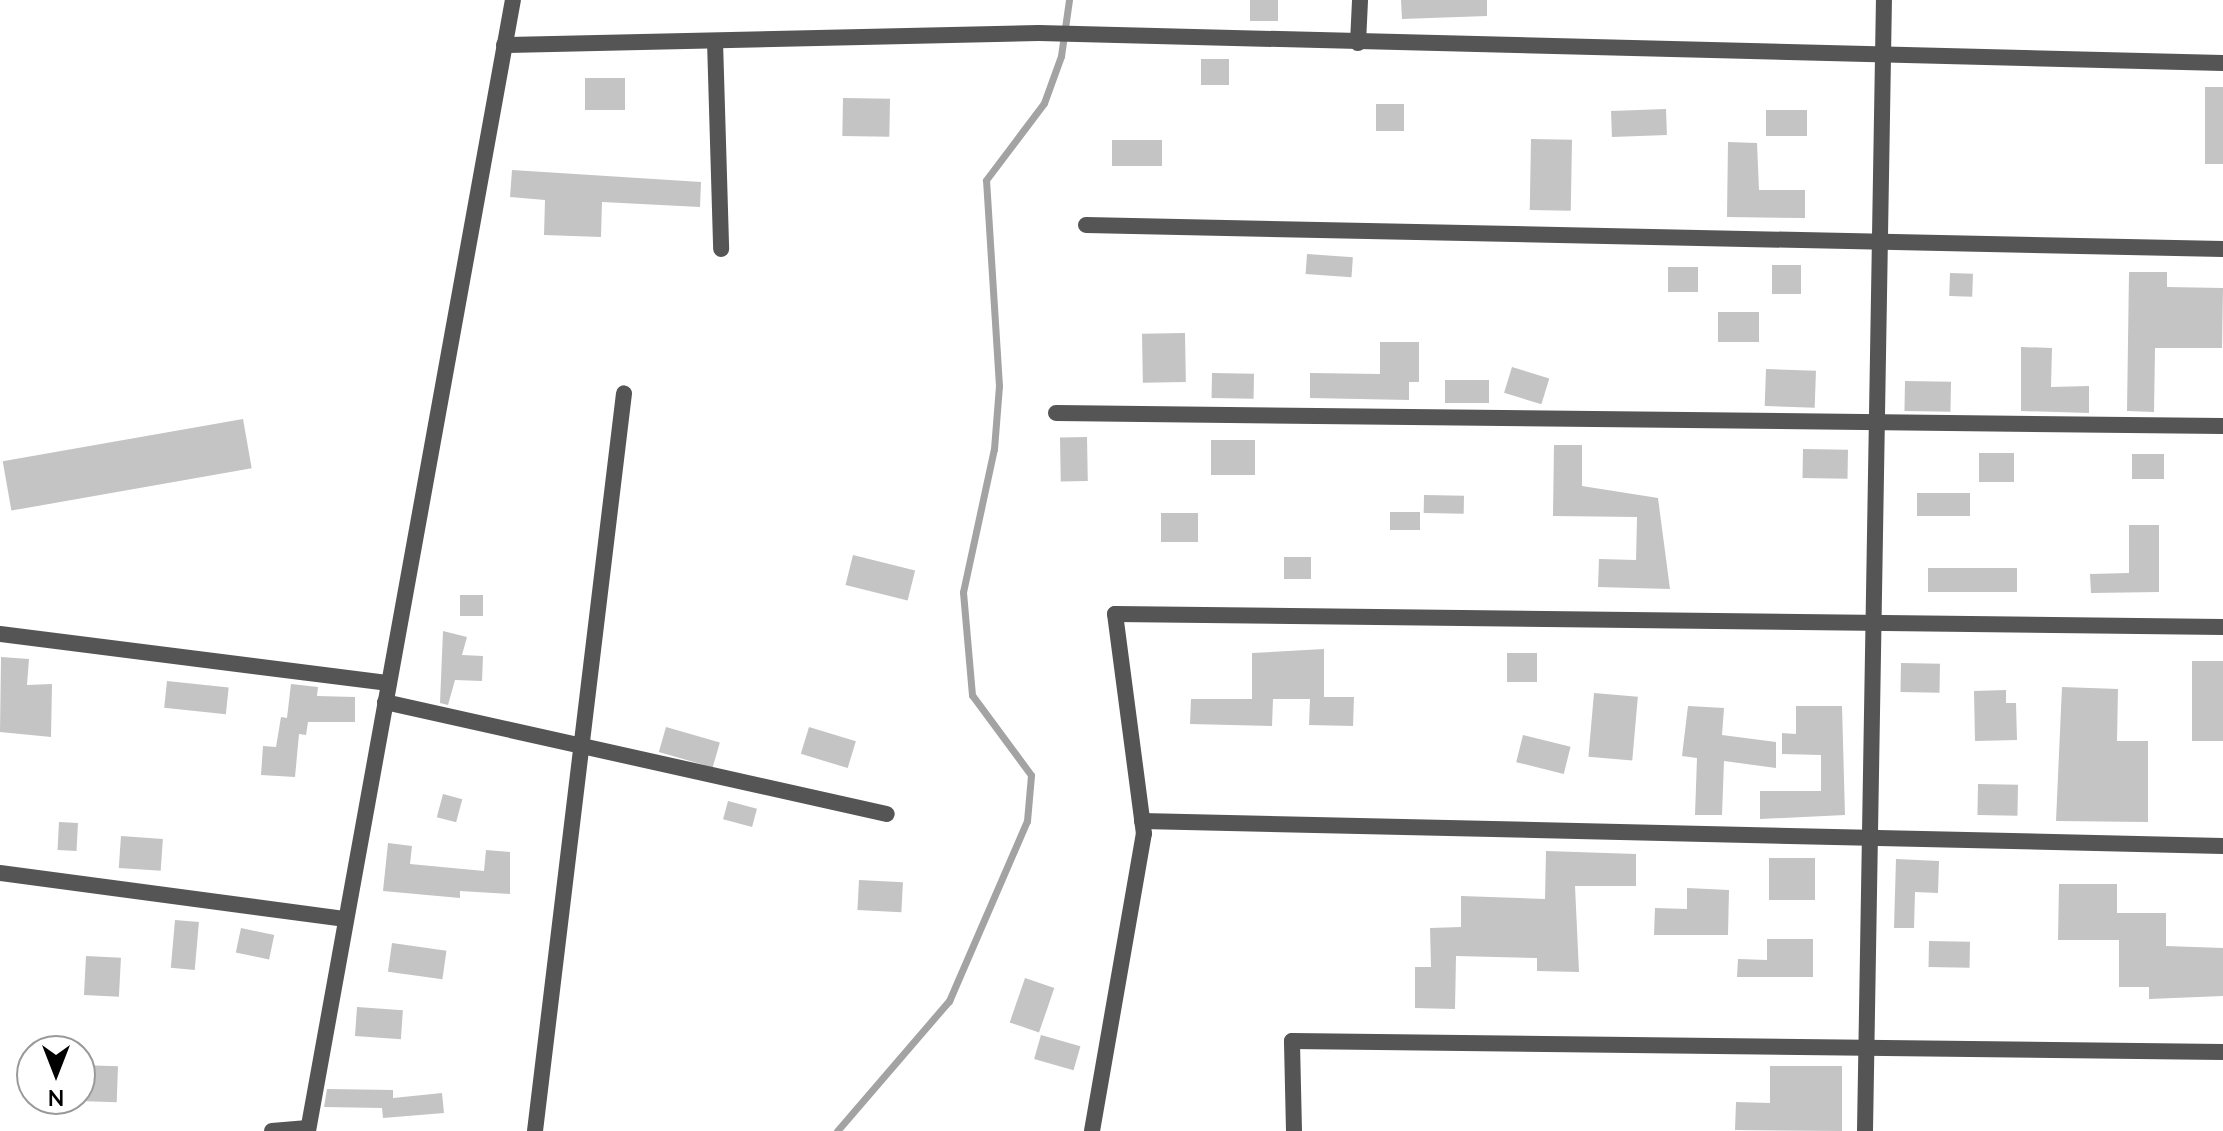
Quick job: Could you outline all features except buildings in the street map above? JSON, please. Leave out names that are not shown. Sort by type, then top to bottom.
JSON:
[{"type":"street","points":[[272,1131],[308,1130],[513,0]]},
{"type":"street","points":[[1358,43],[1360,0]]},
{"type":"street","points":[[1865,1131],[1884,0]]},
{"type":"street","points":[[504,45],[1039,33],[1883,59],[2223,63]]},
{"type":"street","points":[[715,41],[721,249]]},
{"type":"street","points":[[1086,225],[2223,249]]},
{"type":"street","points":[[535,1131],[624,393]]},
{"type":"street","points":[[1056,413],[2223,426]]},
{"type":"street","points":[[1092,1131],[1115,1029],[1142,821],[1115,614],[2223,627]]},
{"type":"street","points":[[0,634],[389,683]]},
{"type":"street","points":[[385,702],[887,814]]},
{"type":"street","points":[[1142,821],[2223,846]]},
{"type":"street","points":[[0,873],[346,919]]},
{"type":"street","points":[[1294,1131],[1292,1041],[2223,1052]]},
{"type":"waterway","points":[[837,1131],[949,1001],[1027,821],[1031,775],[972,695],[963,592],[994,449],[999,386],[986,180],[1044,103],[1061,56],[1069,0]]}]
